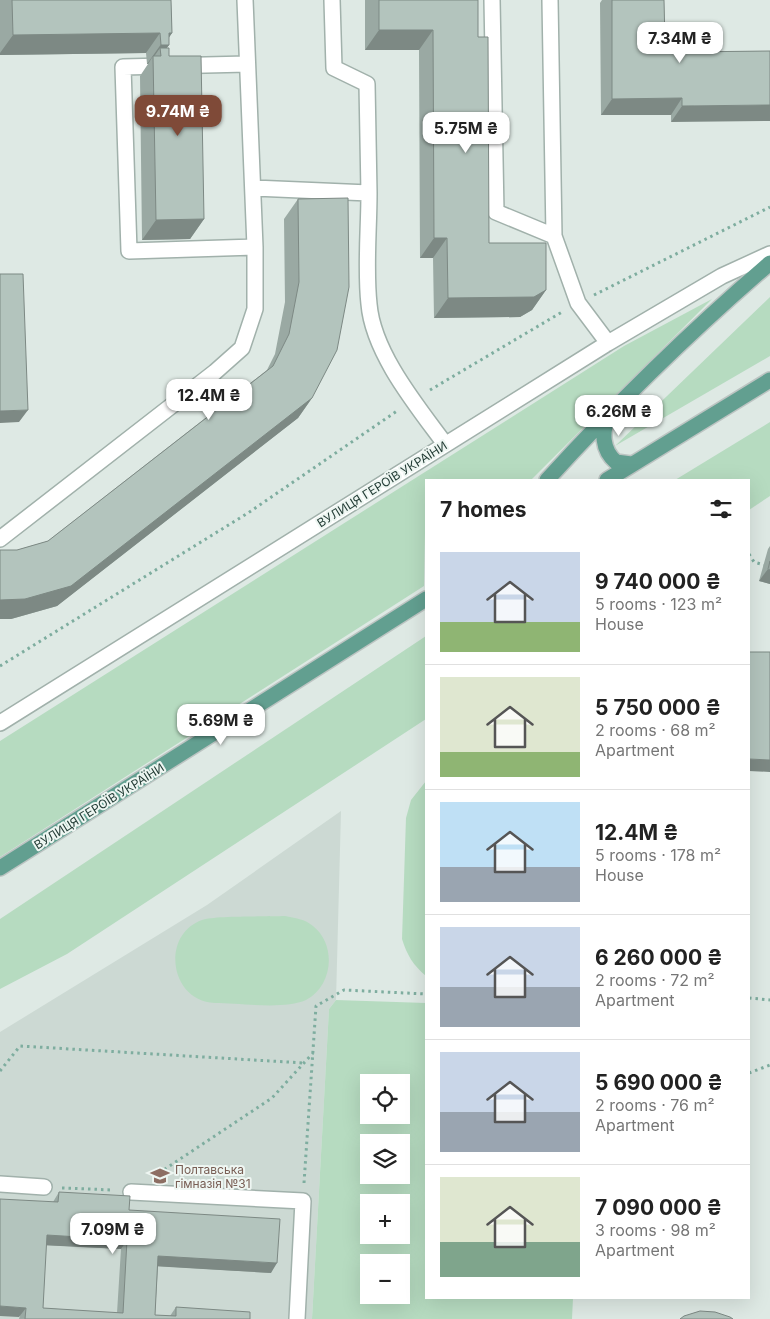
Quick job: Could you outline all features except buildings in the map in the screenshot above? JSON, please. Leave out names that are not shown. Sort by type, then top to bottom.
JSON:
[{"type":"main road","points":[[548,479],[610,411],[719,307],[770,263]]},
{"type":"main road","points":[[609,479],[770,380]]},
{"type":"main road","points":[[610,411],[604,432],[606,448],[616,462],[631,464]]},
{"type":"main road","name":"ВУЛИЦЯ ГЕРОЇВ УКРАЇНИ","points":[[0,868],[425,600]]},
{"type":"street","points":[[0,539],[215,372],[242,348],[255,309],[255,247],[245,0]]},
{"type":"street","points":[[332,0],[334,68],[367,84],[368,306],[380,346],[413,400],[445,444]]},
{"type":"street","points":[[492,0],[496,212],[554,236]]},
{"type":"street","points":[[550,0],[554,236],[578,303],[608,342]]},
{"type":"street","points":[[247,64],[123,67],[129,251],[255,247]]},
{"type":"street","points":[[253,188],[368,193]]},
{"type":"street","name":"ВУЛИЦЯ ГЕРОЇВ УКРАЇНИ","points":[[0,723],[608,342],[722,276],[770,254]]},
{"type":"street","points":[[0,1184],[44,1187]]},
{"type":"street","points":[[131,1192],[303,1201],[297,1319]]},
{"type":"path","points":[[0,666],[248,512],[413,400],[578,303],[770,206]]},
{"type":"path","points":[[750,556],[754,562],[764,565]]},
{"type":"path","points":[[303,1201],[316,1006],[344,990],[425,994]]},
{"type":"path","points":[[750,998],[770,1000]]},
{"type":"path","points":[[0,1071],[20,1046],[304,1063]]},
{"type":"path","points":[[44,1187],[131,1192],[272,1098],[313,1053]]},
{"type":"path","points":[[750,1073],[770,1065]]},
{"type":"shaded area","name":"Полтавська гімназія №31","points":[[341,811],[336,1000],[329,1009],[312,1319],[0,1319],[0,1032],[207,905]]},
{"type":"green space","points":[[770,297],[770,356],[615,446]]},
{"type":"green space","points":[[712,299],[532,479],[425,479],[424,586],[0,857],[0,741],[624,346]]},
{"type":"green space","points":[[770,422],[770,496],[750,509],[750,479],[677,479]]},
{"type":"green space","points":[[425,637],[425,720],[67,954],[0,989],[0,919]]},
{"type":"green space","points":[[425,782],[425,975],[411,959],[402,939],[406,818],[411,800]]},
{"type":"green space","points":[[285,916],[303,920],[313,926],[321,934],[326,944],[329,965],[322,985],[315,994],[297,1003],[262,1005],[215,1003],[200,1000],[188,992],[180,980],[176,967],[176,953],[180,939],[189,928],[209,918]]},
{"type":"green space","points":[[336,1000],[425,1003],[425,1299],[573,1299],[572,1319],[312,1319],[329,1009]]},
{"type":"place","name":"Полтавська гімназія №31","points":[[160,1176]]}]
